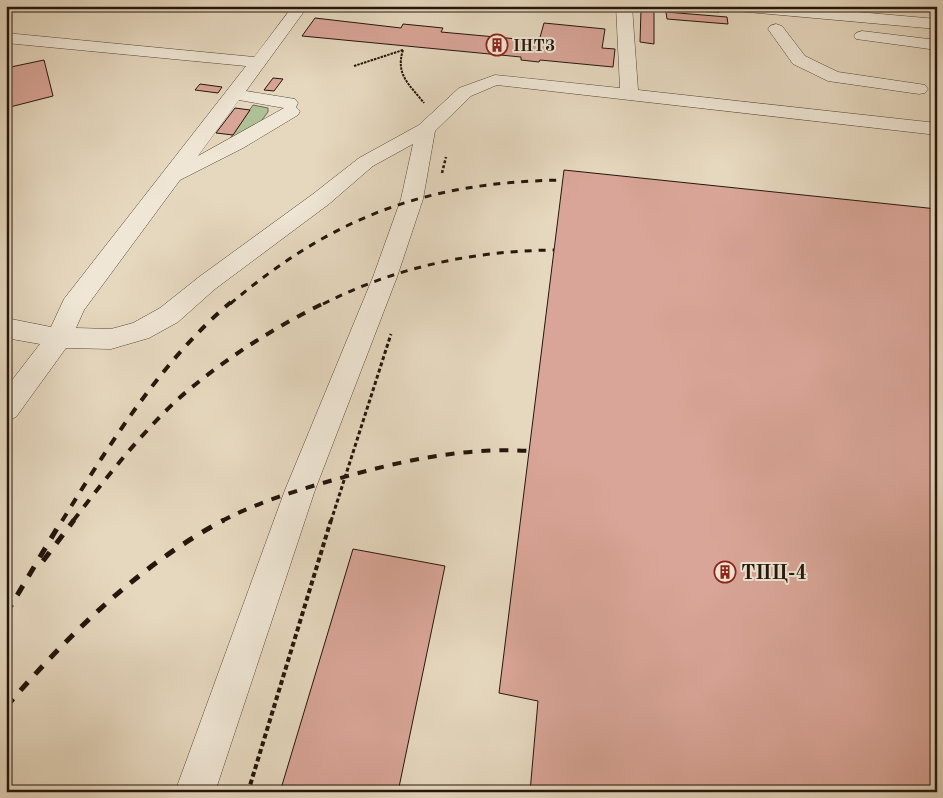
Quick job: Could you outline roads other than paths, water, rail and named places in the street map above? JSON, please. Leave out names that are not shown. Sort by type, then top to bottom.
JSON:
[{"type":"street","points":[[624,6],[629,95]]},
{"type":"street","points":[[736,6],[937,24]]},
{"type":"street","points":[[760,9],[766,20],[776,28],[799,60],[834,77],[920,89]]},
{"type":"street","points":[[6,409],[59,338],[73,306],[296,13]]},
{"type":"street","points":[[776,28],[795,30]]},
{"type":"street","points":[[843,34],[937,45]]},
{"type":"street","points":[[6,38],[258,62]]},
{"type":"street","points":[[6,328],[59,338],[111,339],[140,331],[169,316],[207,283],[321,199],[366,162],[432,125],[464,92],[496,80],[937,129]]},
{"type":"street","points":[[172,177],[236,144],[290,107],[234,94]]},
{"type":"street","points":[[195,792],[300,490],[385,277],[412,200],[432,125]]},
{"type":"railway","points":[[230,304],[269,273],[307,248],[345,227],[384,210],[425,197],[468,188],[514,182],[563,180]]},
{"type":"railway","points":[[323,304],[378,280],[435,264],[494,254],[554,250]]},
{"type":"railway","points":[[62,521],[138,405],[182,350],[231,302]]},
{"type":"railway","points":[[73,521],[135,443],[177,400],[211,372],[248,346],[326,302]]},
{"type":"railway","points":[[223,520],[278,497],[384,466],[456,453],[504,450],[529,451]]},
{"type":"railway","points":[[6,614],[62,520]]},
{"type":"railway","points":[[43,561],[74,520]]},
{"type":"railway","points":[[6,707],[55,653],[107,603],[163,558],[223,520]]},
{"type":"place","name":"ІНТЗ","points":[[497,45]]},
{"type":"place","name":"ТПЦ-4","points":[[725,572]]}]
